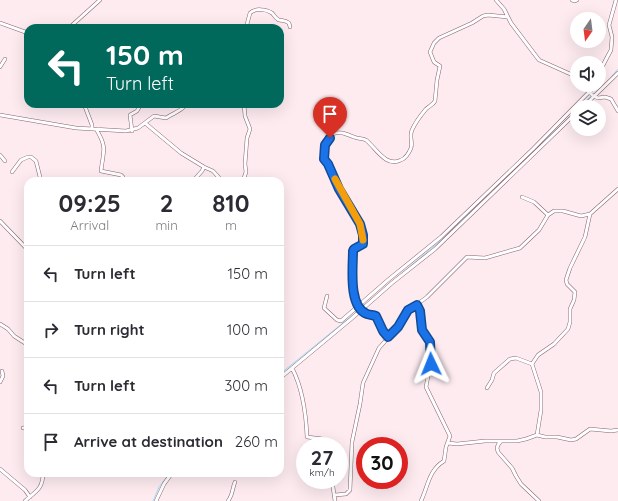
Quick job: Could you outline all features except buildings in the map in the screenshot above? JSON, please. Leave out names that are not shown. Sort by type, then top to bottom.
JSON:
[{"type":"street","points":[[73,24],[100,0]]},
{"type":"street","points":[[496,0],[504,9],[511,23],[541,62],[570,74]]},
{"type":"street","points":[[572,0],[575,2],[577,0]]},
{"type":"street","points":[[606,59],[611,50],[612,37],[609,25],[616,0]]},
{"type":"street","points":[[247,24],[250,13],[253,10],[261,10],[270,12],[279,20],[289,23],[290,27]]},
{"type":"street","points":[[388,337],[383,331],[376,316],[367,314],[360,308],[355,300],[351,273],[353,250],[363,244],[363,235],[360,224],[339,189],[328,164],[324,159],[326,143],[331,135],[338,133],[350,134],[354,137],[364,139],[388,161],[396,162],[404,159],[412,146],[412,129],[427,108],[436,101],[437,80],[440,66],[434,62],[430,52],[434,43],[439,38],[472,23],[483,16],[508,17]]},
{"type":"street","points":[[0,23],[24,32]]},
{"type":"street","points":[[0,67],[5,59]]},
{"type":"street","points":[[590,100],[616,75]]},
{"type":"street","points":[[284,375],[360,308],[396,273],[432,246],[589,93],[593,97],[608,98],[613,102],[618,111]]},
{"type":"street","points":[[86,108],[94,129],[102,139],[104,151],[101,171],[121,175],[123,177]]},
{"type":"street","points":[[132,131],[130,115],[137,111],[139,108]]},
{"type":"street","points":[[0,115],[75,128],[132,131],[155,116],[166,118],[171,114],[179,112],[183,108]]},
{"type":"street","points":[[244,177],[246,172],[245,164],[247,138],[250,129],[245,108]]},
{"type":"street","points":[[327,296],[324,308],[339,321],[360,308],[435,249],[570,119]]},
{"type":"street","points":[[145,123],[178,151],[213,171],[218,177]]},
{"type":"street","points":[[0,155],[5,161]]},
{"type":"street","points":[[12,172],[21,160],[31,157],[36,161],[40,177]]},
{"type":"street","points":[[198,177],[204,167]]},
{"type":"street","points":[[335,495],[346,494],[350,490],[352,442],[363,383],[379,348],[398,327],[408,310],[425,299],[467,257],[485,258],[520,248],[538,230],[548,215],[558,210],[580,216],[590,214],[618,189]]},
{"type":"street","points":[[522,197],[534,202],[548,215]]},
{"type":"street","points":[[468,210],[471,215]]},
{"type":"street","points":[[532,364],[540,353],[556,342],[567,331],[569,326],[570,309],[574,300],[575,292],[567,284],[566,280],[570,268],[586,237],[590,214]]},
{"type":"street","points":[[0,221],[23,244]]},
{"type":"street","points":[[417,305],[420,311],[422,330],[430,342],[431,360],[426,387],[450,436],[446,447],[444,461],[433,470],[421,501]]},
{"type":"street","points":[[0,324],[24,342]]},
{"type":"street","points":[[487,388],[494,374],[510,358],[516,358],[532,364],[540,386],[542,400],[536,435]]},
{"type":"street","points":[[292,368],[298,381],[302,396],[307,437]]},
{"type":"street","points":[[0,382],[3,379],[2,371]]},
{"type":"street","points":[[448,443],[461,444],[517,441],[536,435],[570,440],[576,439],[590,429],[611,431],[618,430]]},
{"type":"street","points":[[501,441],[497,448],[498,452],[512,468],[521,484],[539,501]]},
{"type":"street","points":[[0,469],[25,490],[30,497]]},
{"type":"street","points":[[25,501],[40,487],[43,477]]},
{"type":"street","points":[[156,501],[169,477]]},
{"type":"street","points":[[228,501],[232,496],[232,490],[235,482]]},
{"type":"street","points":[[334,489],[335,501]]},
{"type":"waterway","points":[[612,76],[618,69]]},
{"type":"waterway","points":[[587,100],[591,96]]},
{"type":"waterway","points":[[506,176],[570,117]]},
{"type":"waterway","points":[[401,274],[445,237],[478,204]]},
{"type":"waterway","points":[[361,308],[375,296]]},
{"type":"waterway","points":[[284,371],[359,310]]},
{"type":"waterway","points":[[153,501],[159,487],[167,477]]},
{"type":"slow traffic","points":[[335,179],[349,208],[360,224],[363,240]]},
{"type":"route","points":[[330,138],[325,145],[324,159],[328,164],[349,208],[360,224],[363,235],[363,244],[353,251],[351,275],[355,300],[365,313],[377,317],[383,331],[388,337],[398,327],[408,310],[417,305],[420,311],[422,330],[430,342],[431,364]]}]
